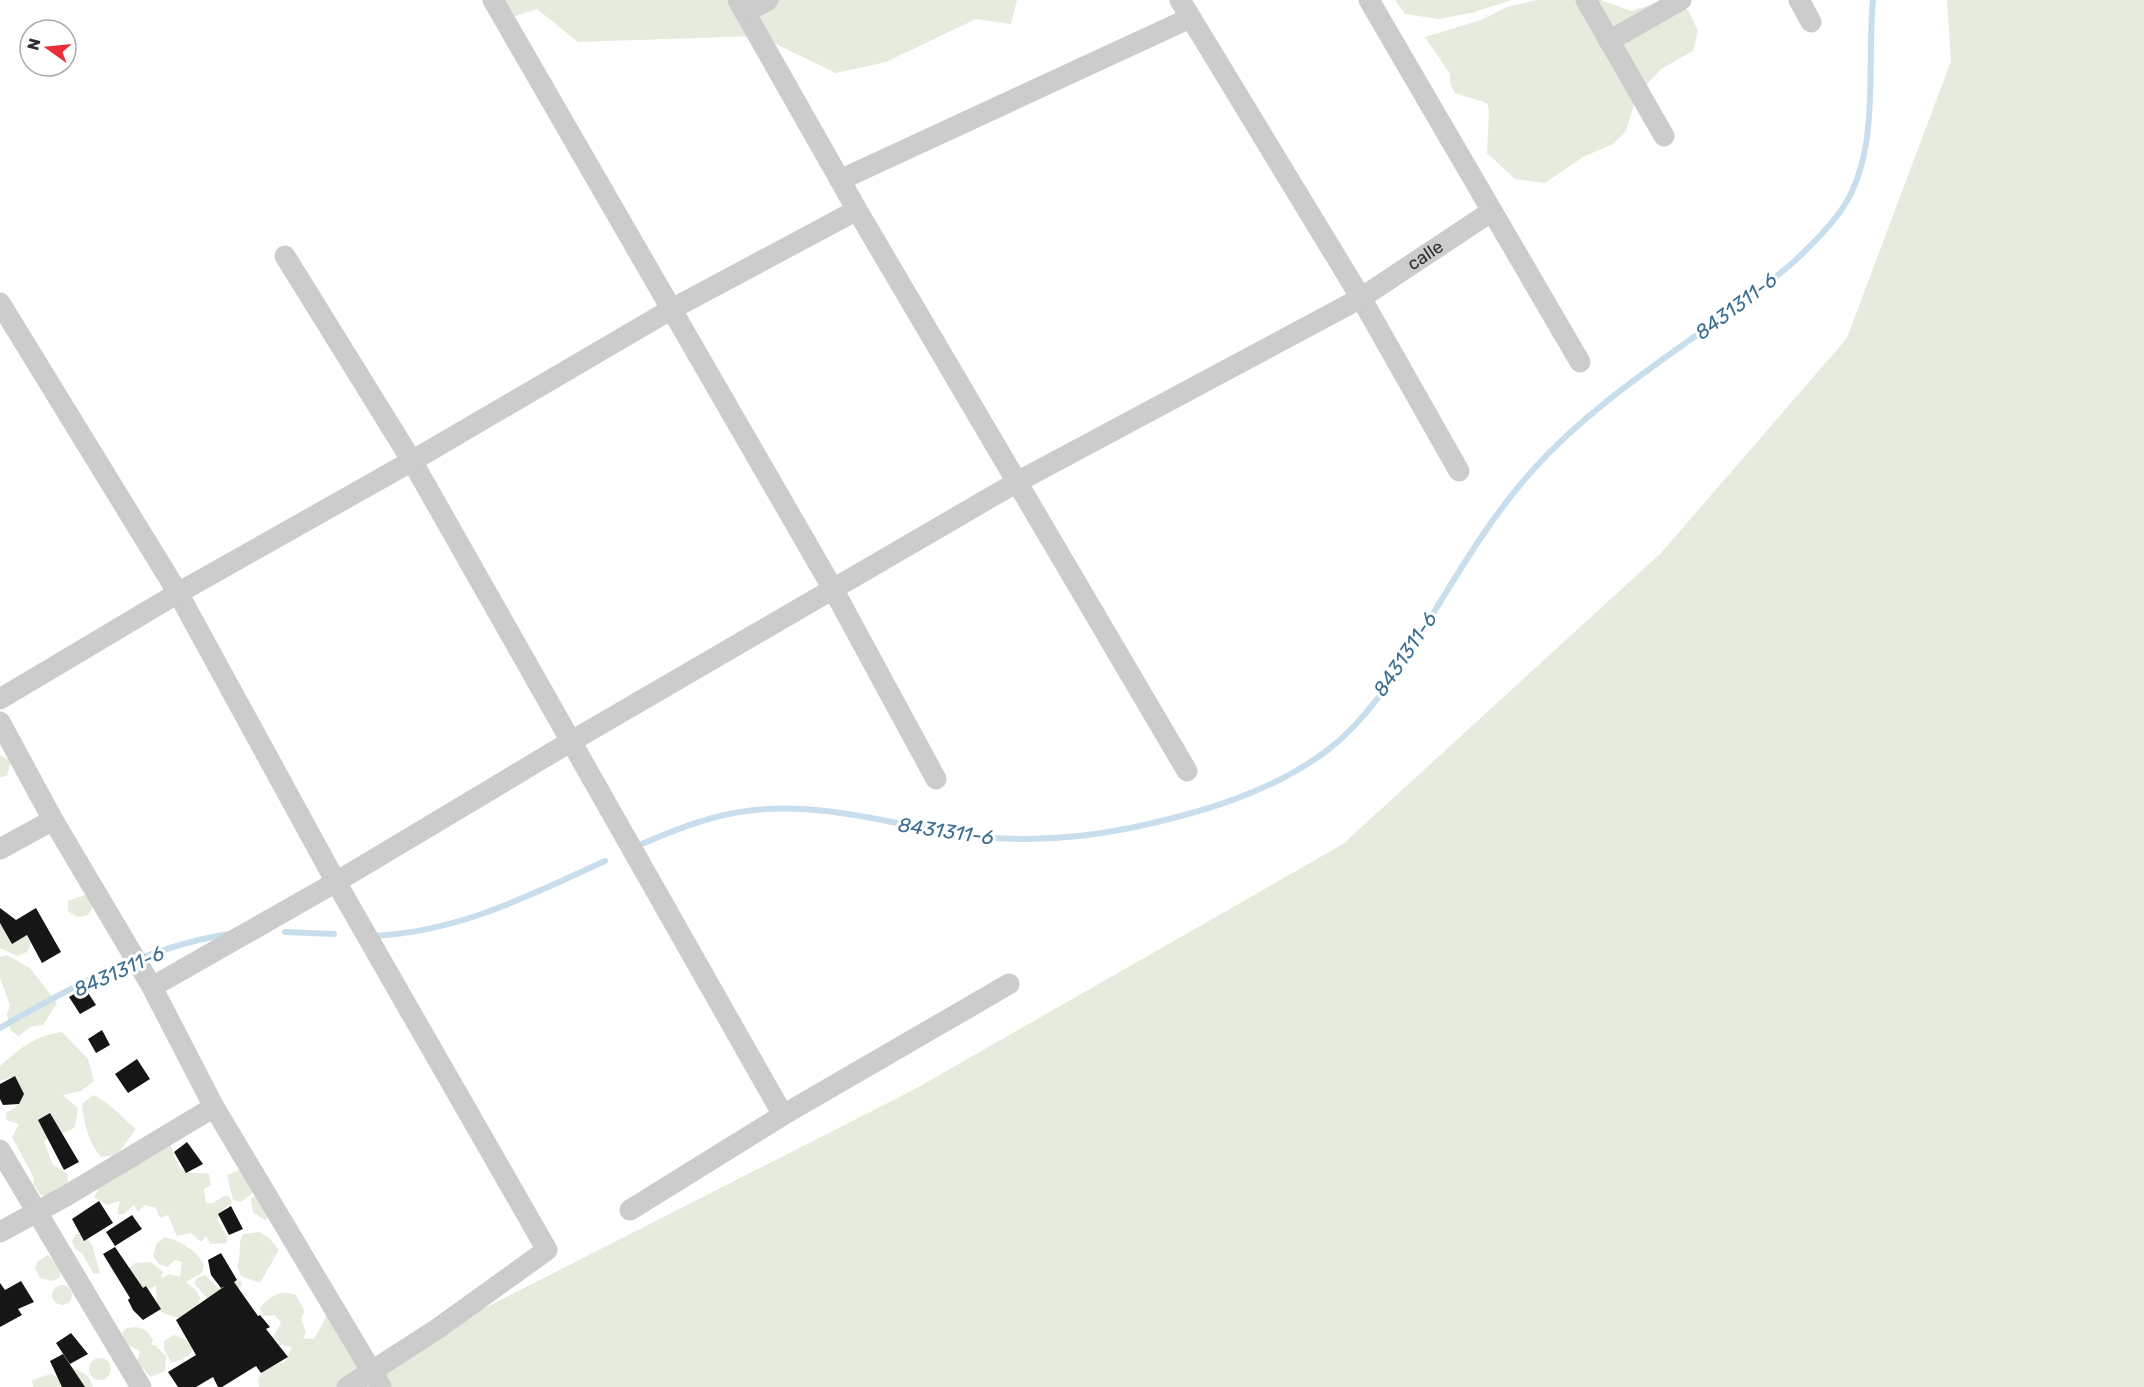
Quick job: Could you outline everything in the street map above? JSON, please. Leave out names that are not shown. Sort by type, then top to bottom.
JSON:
[{"type":"street","points":[[493,0],[833,589],[936,779]]},
{"type":"street","points":[[768,0],[741,7],[857,210],[1187,771]]},
{"type":"street","points":[[1369,0],[1580,362]]},
{"type":"street","points":[[1586,0],[1664,136]]},
{"type":"street","points":[[1609,41],[1681,0]]},
{"type":"street","points":[[1799,0],[1811,22]]},
{"type":"street","points":[[840,180],[1185,9],[1361,298],[1459,471]]},
{"type":"street","points":[[0,699],[178,593],[412,461],[670,310],[857,210]]},
{"type":"street","name":"calle","points":[[152,987],[336,882],[570,742],[1017,482],[1361,298],[1492,211]]},
{"type":"street","points":[[285,256],[412,461],[783,1115]]},
{"type":"street","points":[[0,303],[178,593],[336,882],[547,1250],[437,1329],[377,1379],[347,1387]]},
{"type":"street","points":[[0,722],[53,820],[152,987],[214,1107],[377,1379]]},
{"type":"street","points":[[0,849],[53,820]]},
{"type":"street","points":[[630,1210],[783,1115],[1009,984]]},
{"type":"street","points":[[0,1232],[36,1210],[66,1196],[214,1107]]},
{"type":"street","points":[[0,1149],[141,1387]]},
{"type":"green space","points":[[490,0],[1017,0],[1011,24],[976,19],[886,62],[836,73],[759,36],[578,42],[537,9],[503,20]]},
{"type":"green space","points":[[1395,0],[1512,0],[1471,13],[1439,19],[1405,14]]},
{"type":"green space","points":[[1536,0],[1601,0],[1631,11],[1657,3],[1688,10],[1698,31],[1693,51],[1661,69],[1637,95],[1626,131],[1613,144],[1583,157],[1545,183],[1515,179],[1487,153],[1489,110],[1487,103],[1455,93],[1450,83],[1450,74],[1425,37],[1481,20],[1507,7]]},
{"type":"green space","points":[[1947,0],[2144,0],[2144,1387],[259,1387],[258,1379],[266,1367],[285,1362],[292,1347],[281,1345],[273,1337],[281,1323],[275,1315],[263,1316],[260,1308],[276,1295],[291,1293],[296,1295],[305,1312],[301,1318],[306,1333],[303,1338],[314,1339],[329,1311],[363,1370],[915,1089],[1343,844],[1661,553],[1847,338],[1951,61]]},
{"type":"green space","points":[[0,755],[11,761],[7,776],[0,777]]},
{"type":"green space","points":[[84,895],[91,899],[93,907],[88,915],[78,917],[68,911],[68,901]]},
{"type":"green space","points":[[7,924],[28,938],[30,946],[27,952],[17,956],[0,948],[0,925]]},
{"type":"green space","points":[[7,955],[30,968],[57,1003],[43,1025],[30,1027],[19,1036],[10,1030],[7,1014],[10,1005],[0,978],[0,957]]},
{"type":"green space","points":[[62,1032],[88,1059],[94,1081],[81,1091],[63,1095],[78,1108],[75,1127],[44,1141],[53,1165],[67,1173],[69,1188],[55,1199],[41,1195],[33,1184],[34,1178],[12,1137],[19,1124],[6,1120],[6,1113],[17,1106],[22,1096],[11,1077],[0,1081],[0,1066],[28,1044],[44,1036]]},
{"type":"green space","points":[[93,1095],[111,1106],[136,1129],[117,1155],[101,1157],[90,1139],[85,1126],[82,1104]]},
{"type":"green space","points":[[155,1146],[171,1146],[177,1163],[184,1170],[209,1174],[211,1185],[204,1189],[206,1203],[213,1203],[224,1196],[230,1197],[232,1203],[224,1208],[217,1220],[227,1236],[227,1243],[210,1244],[206,1236],[201,1242],[191,1233],[177,1236],[168,1215],[160,1218],[156,1208],[145,1205],[138,1212],[134,1205],[123,1215],[117,1214],[120,1201],[107,1205],[94,1197],[100,1186]]},
{"type":"green space","points":[[243,1168],[258,1189],[241,1202],[233,1200],[227,1175]]},
{"type":"green space","points":[[261,1191],[282,1202],[265,1220],[253,1213],[251,1199]]},
{"type":"green space","points":[[259,1232],[269,1238],[279,1250],[260,1283],[241,1276],[237,1266],[243,1234]]},
{"type":"green space","points":[[76,1234],[84,1234],[92,1245],[100,1274],[93,1273],[82,1253],[75,1249],[72,1241]]},
{"type":"green space","points":[[165,1237],[188,1247],[204,1265],[202,1273],[186,1282],[196,1290],[200,1298],[196,1312],[184,1319],[165,1314],[157,1309],[156,1286],[144,1291],[128,1269],[135,1263],[151,1262],[163,1272],[161,1278],[169,1274],[180,1277],[182,1262],[175,1260],[167,1267],[159,1264],[153,1256],[157,1243]]},
{"type":"green space","points":[[48,1255],[60,1267],[60,1277],[52,1281],[40,1278],[35,1269],[38,1261]]},
{"type":"green space","points":[[205,1275],[218,1288],[231,1280],[241,1281],[242,1286],[211,1303],[194,1283],[197,1278]]},
{"type":"green space","points":[[58,1285],[66,1285],[72,1291],[72,1299],[66,1305],[58,1305],[52,1299],[52,1291]]},
{"type":"green space","points":[[136,1327],[146,1330],[153,1340],[151,1345],[155,1345],[166,1356],[165,1371],[150,1377],[137,1361],[140,1351],[126,1344],[122,1333],[126,1328]]},
{"type":"green space","points":[[174,1335],[194,1347],[185,1358],[171,1362],[164,1349],[164,1341]]},
{"type":"green space","points":[[100,1358],[108,1361],[111,1369],[108,1377],[100,1380],[92,1377],[89,1369],[92,1361]]},
{"type":"green space","points":[[72,1367],[88,1376],[93,1387],[73,1387],[67,1369]]},
{"type":"green space","points":[[51,1374],[62,1380],[65,1387],[33,1387],[32,1380]]},
{"type":"building","points":[[0,908],[16,920],[36,908],[61,952],[42,963],[27,935],[12,944],[0,923]]},
{"type":"building","points":[[85,988],[96,1005],[80,1014],[69,997]]},
{"type":"building","points":[[102,1030],[110,1045],[96,1053],[88,1039]]},
{"type":"building","points":[[137,1059],[150,1079],[128,1093],[115,1074]]},
{"type":"building","points":[[15,1076],[24,1094],[19,1104],[3,1105],[0,1099],[0,1084]]},
{"type":"building","points":[[50,1113],[79,1162],[64,1170],[38,1120]]},
{"type":"building","points":[[187,1142],[203,1164],[186,1173],[174,1152]]},
{"type":"building","points":[[99,1201],[113,1223],[84,1241],[72,1219]]},
{"type":"building","points":[[231,1206],[243,1229],[229,1235],[218,1214]]},
{"type":"building","points":[[132,1215],[142,1229],[115,1246],[106,1232]]},
{"type":"building","points":[[115,1247],[143,1288],[146,1286],[161,1309],[143,1320],[133,1310],[128,1300],[130,1298],[103,1254]]},
{"type":"building","points":[[221,1253],[237,1280],[234,1282],[258,1316],[260,1315],[270,1327],[266,1329],[288,1357],[261,1373],[256,1366],[222,1387],[218,1387],[213,1377],[196,1387],[178,1387],[168,1372],[196,1355],[176,1320],[225,1286],[221,1288],[211,1275],[208,1260]]},
{"type":"building","points":[[21,1281],[34,1302],[18,1309],[22,1315],[0,1327],[0,1283],[5,1290]]},
{"type":"building","points":[[71,1333],[88,1354],[70,1364],[56,1343]]},
{"type":"building","points":[[63,1354],[85,1387],[62,1387],[50,1361]]},
{"type":"waterway","name":"8431311-6","points":[[635,847],[709,819],[739,812],[779,808],[850,814],[967,836],[1014,839],[1083,836],[1207,809],[1281,779],[1325,752],[1354,727],[1379,697],[1487,529],[1532,471],[1591,414],[1789,266],[1840,212],[1853,189],[1862,164],[1867,137],[1873,0]]},
{"type":"waterway","name":"8431311-6","points":[[371,936],[433,928],[462,920],[520,899],[605,861]]},
{"type":"waterway","name":"8431311-6","points":[[285,932],[334,934]]},
{"type":"waterway","name":"8431311-6","points":[[0,1028],[82,984],[139,959],[168,948],[229,934]]}]
